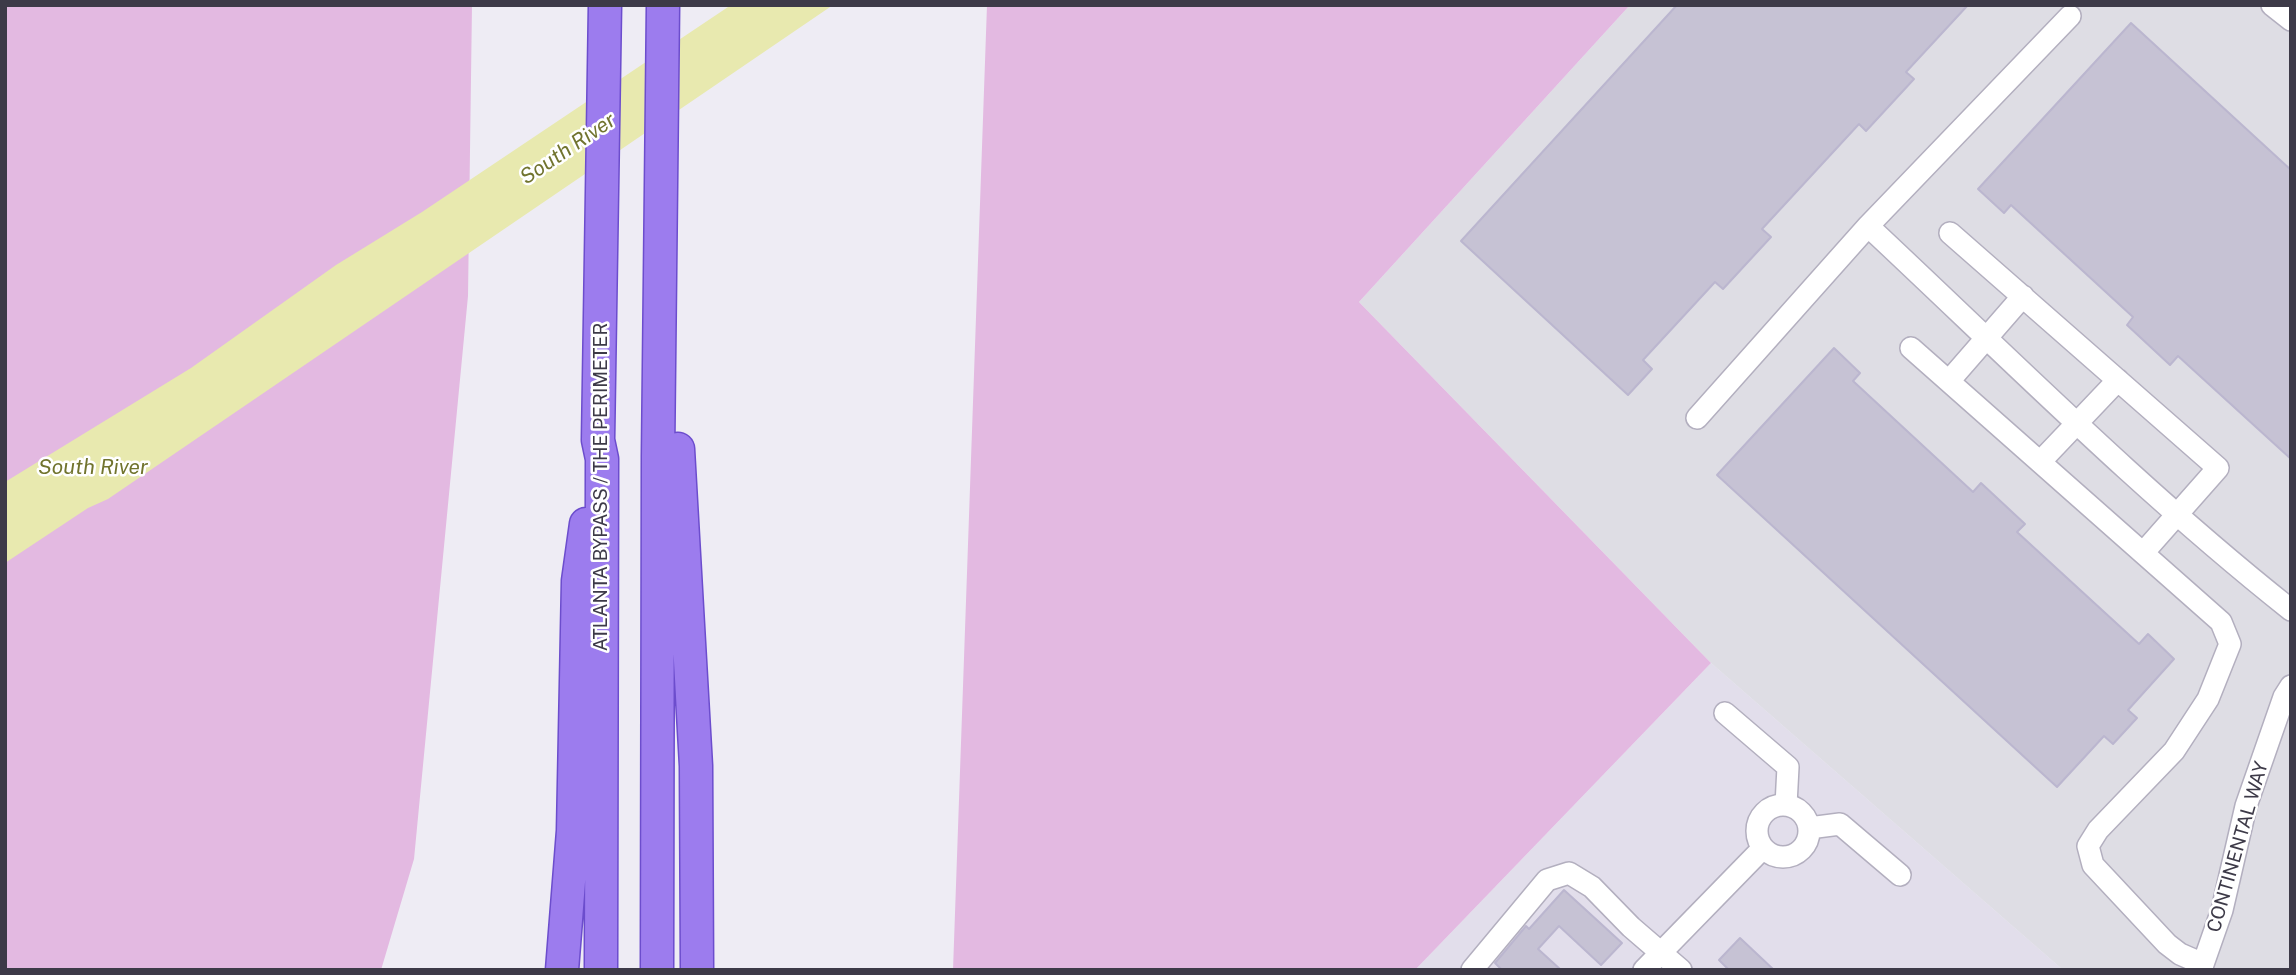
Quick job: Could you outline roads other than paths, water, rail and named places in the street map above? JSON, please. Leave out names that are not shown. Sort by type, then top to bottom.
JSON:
[{"type":"highway","points":[[657,970],[658,456],[663,5]]},
{"type":"highway","name":"ATLANTA BYPASS / THE PERIMETER","points":[[601,970],[602,459],[598,440],[605,18]]},
{"type":"highway","points":[[661,165],[696,766],[697,970]]},
{"type":"highway","points":[[562,970],[573,831],[578,581],[598,440]]},
{"type":"street","points":[[2272,5],[2291,20]]},
{"type":"street","points":[[1697,418],[1868,226],[2070,16]]},
{"type":"street","points":[[1868,226],[2077,423],[2246,574],[2291,610]]},
{"type":"street","points":[[1950,233],[2218,468],[2143,553]]},
{"type":"street","points":[[1949,381],[2023,296]]},
{"type":"street","points":[[1911,348],[2221,622],[2230,644],[2208,699],[2174,751],[2092,837],[2088,846],[2094,865],[2167,944],[2202,967]]},
{"type":"street","points":[[2040,462],[2118,380]]},
{"type":"street","name":"CONTINENTAL WAY","points":[[2202,967],[2222,910],[2246,806],[2284,697],[2291,685]]},
{"type":"street","points":[[1725,713],[1788,766],[1786,806]]},
{"type":"street","points":[[1786,806],[1801,813],[1809,828],[1806,844],[1793,855],[1777,856],[1763,848],[1759,840],[1759,823],[1769,809],[1786,806]]},
{"type":"street","points":[[1809,828],[1840,824],[1900,875]]},
{"type":"street","points":[[1644,970],[1763,848]]},
{"type":"street","points":[[1472,970],[1548,880],[1569,873],[1592,887],[1659,953],[1681,970]]},
{"type":"water","name":"South River","points":[[731,5],[833,5],[108,499],[88,508],[5,563],[5,482],[191,368],[336,265],[422,212]]}]
